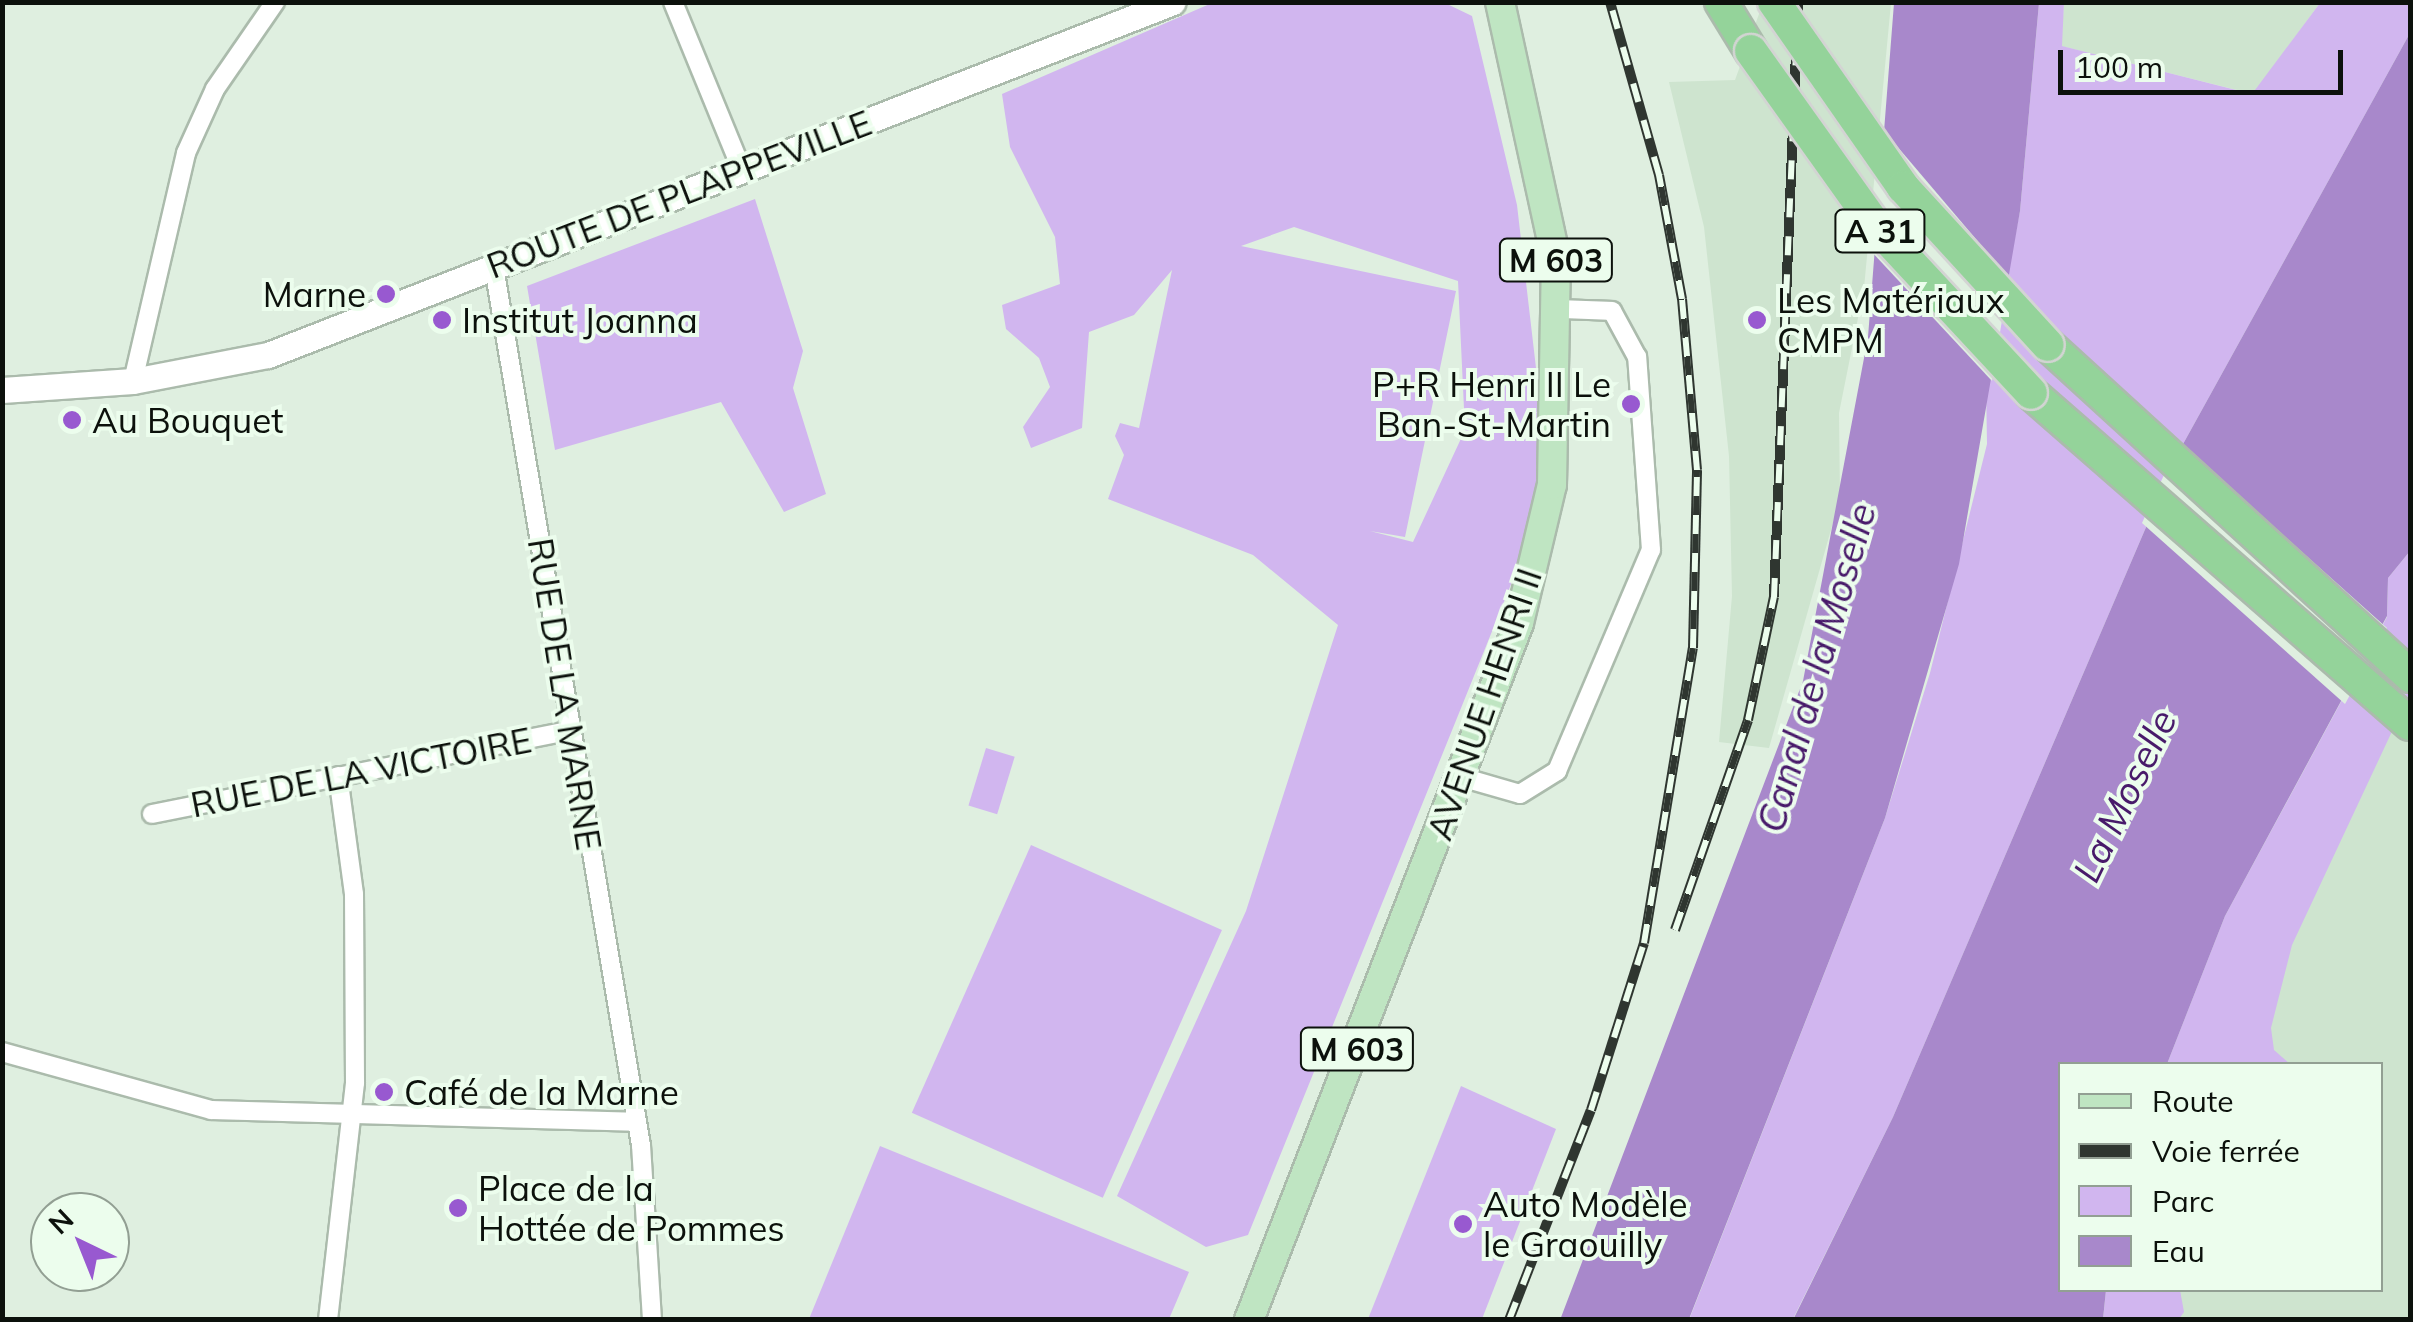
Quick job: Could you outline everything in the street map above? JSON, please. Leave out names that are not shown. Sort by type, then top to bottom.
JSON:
[{"type":"highway","name":"A 31","points":[[1721,2],[1820,152],[1949,310],[2098,456],[2406,720]]},
{"type":"highway","name":"A 31","points":[[1774,2],[1880,158],[1973,268],[2123,417],[2410,676]]},
{"type":"main road","name":"AVENUE HENRI II","points":[[1249,1320],[1519,624],[1552,485],[1560,309],[1543,175],[1497,5]]},
{"type":"street","points":[[133,381],[186,153],[215,90],[274,2]]},
{"type":"street","points":[[672,2],[742,170]]},
{"type":"street","name":"ROUTE DE PLAPPEVILLE","points":[[2,390],[133,381],[268,355],[1173,2]]},
{"type":"street","name":"RUE DE LA MARNE","points":[[494,267],[634,1122],[652,1320]]},
{"type":"street","points":[[1461,777],[1520,794],[1557,771],[1650,550],[1637,358],[1612,311],[1560,309]]},
{"type":"street","name":"RUE DE LA VICTOIRE","points":[[152,814],[569,731]]},
{"type":"street","points":[[328,1320],[351,1115],[354,894],[338,776]]},
{"type":"street","points":[[2,1052],[211,1110],[634,1122]]},
{"type":"shaded area","points":[[1763,3],[1891,3],[1864,288],[1839,413],[1840,498],[1769,748],[1719,742],[1732,596],[1729,456],[1704,227],[1669,82],[1735,80]]},
{"type":"shaded area","points":[[2064,3],[2320,3],[2253,94],[2061,46]]},
{"type":"shaded area","points":[[2410,668],[2410,1319],[2129,1320],[2140,1292],[2383,1292],[2383,1062],[2229,1062]]},
{"type":"green space","points":[[1212,3],[1445,3],[1472,16],[1517,205],[1550,488],[1248,1235],[1206,1247],[1117,1196],[1246,911],[1338,625],[1253,555],[1108,499],[1124,455],[1115,436],[1120,423],[1139,428],[1172,270],[1134,315],[1089,332],[1082,428],[1031,448],[1023,427],[1050,387],[1039,358],[1006,329],[1002,305],[1060,284],[1055,237],[1010,147],[1002,94]],"holes":[[[1294,227],[1458,281],[1465,430],[1413,542],[1370,531],[1405,537],[1456,291],[1241,246]]]},
{"type":"green space","points":[[2039,3],[2064,3],[2062,46],[2252,94],[2320,3],[2410,3],[2410,33],[2177,455],[1893,1117],[1793,1319],[1689,1320],[1885,818],[1930,673],[1987,444],[1986,384],[2020,211]]},
{"type":"green space","points":[[755,199],[803,351],[793,388],[826,494],[784,512],[721,402],[555,450],[527,286]]},
{"type":"green space","points":[[2410,551],[2410,693],[2292,945],[2271,1028],[2274,1050],[2288,1062],[2168,1062],[2225,916],[2387,617],[2388,578]]},
{"type":"green space","points":[[986,748],[1015,757],[997,814],[968,805]]},
{"type":"green space","points":[[1031,845],[1222,930],[1103,1198],[912,1113]]},
{"type":"green space","name":"Auto Modèle le Graouilly","points":[[1461,1086],[1556,1129],[1482,1319],[1368,1319]]},
{"type":"green space","points":[[880,1146],[1189,1272],[1169,1319],[809,1319]]},
{"type":"green space","points":[[2106,1292],[2180,1292],[2184,1312],[2179,1319],[2103,1320]]},
{"type":"water","name":"Canal de la Moselle","points":[[1894,3],[2039,3],[2020,211],[1959,564],[1885,818],[1689,1319],[1560,1320],[1803,681],[1868,337]]},
{"type":"water","name":"La Moselle","points":[[2410,33],[2410,551],[2388,578],[2387,616],[2225,916],[2168,1062],[2058,1062],[2058,1292],[2106,1292],[2103,1319],[1793,1320],[1893,1117],[2177,455]]},
{"type":"pier","points":[[1879,125],[2009,278],[1992,381],[1870,250]]},
{"type":"pier","points":[[2179,442],[2387,628],[2345,704],[2142,523]]},
{"type":"railway","points":[[1509,1320],[1591,1110],[1644,943],[1693,648],[1697,470],[1682,299],[1659,175],[1610,2]]},
{"type":"railway","points":[[1675,930],[1748,720],[1774,597],[1798,2]]},
{"type":"place","name":"Marne","points":[[386,294]]},
{"type":"place","name":"Institut Joanna","points":[[442,320]]},
{"type":"place","name":"Les Matériaux CMPM","points":[[1757,320]]},
{"type":"place","name":"P+R Henri II Le Ban-St-Martin","points":[[1631,404]]},
{"type":"place","name":"Au Bouquet","points":[[72,420]]},
{"type":"place","name":"Café de la Marne","points":[[384,1092]]},
{"type":"place","name":"Place de la Hottée de Pommes","points":[[458,1208]]},
{"type":"place","name":"Auto Modèle le Graouilly","points":[[1463,1224]]}]
